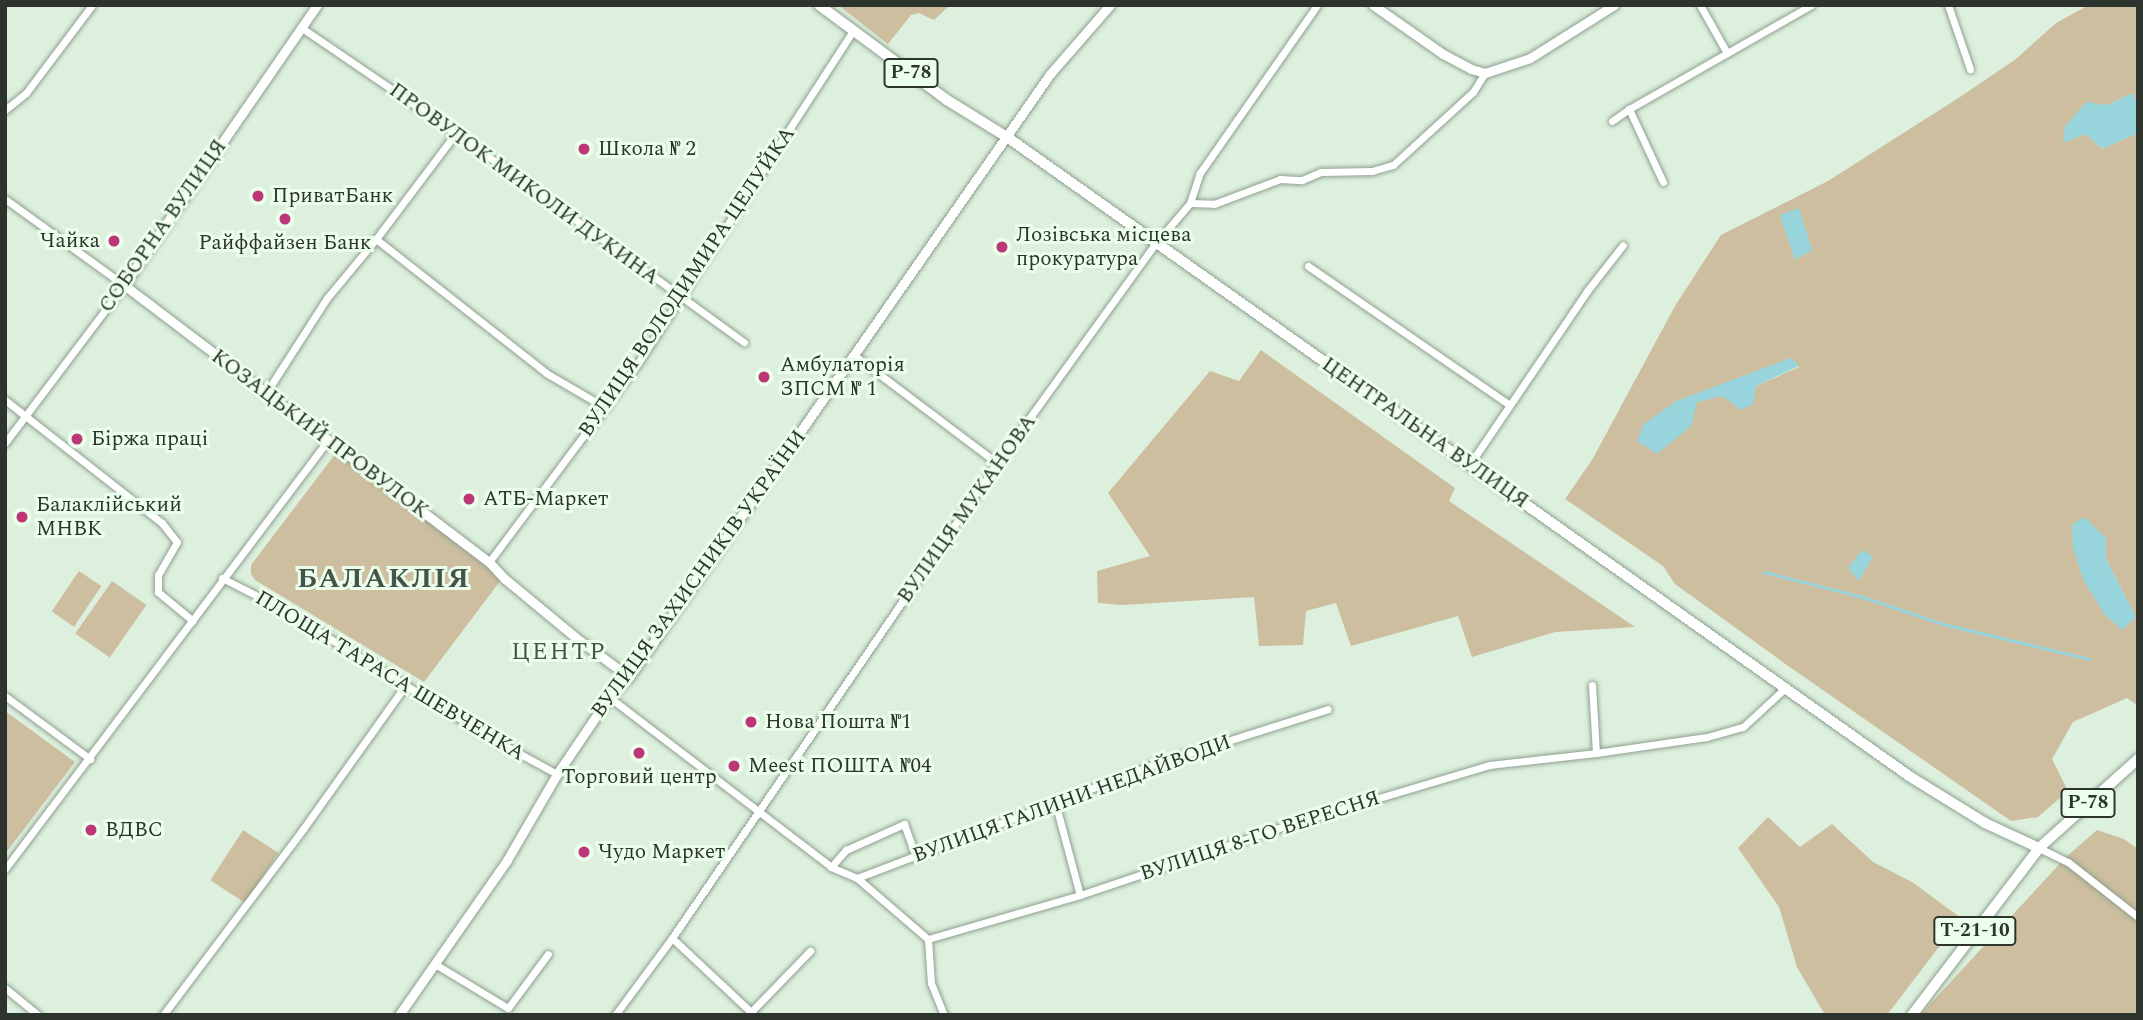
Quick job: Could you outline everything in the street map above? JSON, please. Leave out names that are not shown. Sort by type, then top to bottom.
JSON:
[{"type":"main road","name":"ЦЕНТРАЛЬНА ВУЛИЦЯ","points":[[819,5],[947,100],[1007,137],[1154,244],[1470,464],[1909,776],[1985,823],[2039,848]]},
{"type":"main road","name":"Р-78","points":[[2039,848],[2138,759]]},
{"type":"main road","name":"Т-21-10","points":[[1912,1015],[2039,848]]},
{"type":"street","points":[[5,110],[26,93],[92,5]]},
{"type":"street","name":"СОБОРНА ВУЛИЦЯ","points":[[5,443],[124,285],[317,5]]},
{"type":"street","name":"ВУЛИЦЯ ЗАХИСНИКІВ УКРАЇНИ","points":[[399,1015],[507,860],[556,774],[609,698],[629,677],[1051,74],[1110,5]]},
{"type":"street","name":"ВУЛИЦЯ МУКАНОВА","points":[[615,1015],[759,811],[997,463],[1154,244],[1190,203],[1200,173],[1317,5]]},
{"type":"street","points":[[1373,5],[1443,54],[1471,69],[1485,73],[1510,67],[1530,58],[1614,5]]},
{"type":"street","points":[[1700,5],[1727,53]]},
{"type":"street","points":[[1612,121],[1811,5]]},
{"type":"street","points":[[1948,5],[1970,69]]},
{"type":"street","name":"ПРОВУЛОК МИКОЛИ ДУКИНА","points":[[302,27],[456,132],[680,298],[744,342]]},
{"type":"street","name":"ВУЛИЦЯ ВОЛОДИМИРА ЦЕЛУЙКА","points":[[489,562],[606,408],[853,32]]},
{"type":"street","points":[[1190,203],[1214,204],[1280,179],[1302,180],[1321,173],[1373,172],[1393,164],[1473,92],[1485,73]]},
{"type":"street","points":[[1629,109],[1663,182]]},
{"type":"street","points":[[266,393],[327,298],[376,239],[456,132]]},
{"type":"street","name":"КОЗАЦЬКИЙ ПРОВУЛОК","points":[[5,199],[124,285],[489,562],[505,579],[575,637],[629,677]]},
{"type":"street","points":[[376,239],[546,373],[606,408]]},
{"type":"street","points":[[1470,464],[1508,404],[1623,245]]},
{"type":"street","points":[[1308,266],[1508,404]]},
{"type":"street","points":[[855,356],[997,463]]},
{"type":"street","points":[[5,400],[162,523],[177,542],[158,575],[158,592],[193,621]]},
{"type":"street","points":[[5,869],[328,440]]},
{"type":"street","name":"ПЛОЩА ТАРАСА ШЕВЧЕНКА","points":[[222,578],[277,606],[405,686],[556,774]]},
{"type":"street","points":[[1592,685],[1596,753]]},
{"type":"street","points":[[163,1015],[405,686]]},
{"type":"street","name":"ВУЛИЦЯ 8-ГО ВЕРЕСНЯ","points":[[928,939],[1080,895],[1285,825],[1489,765],[1707,737],[1743,727],[1784,689]]},
{"type":"street","points":[[5,696],[90,759]]},
{"type":"street","points":[[609,698],[831,867],[857,878],[928,939],[931,983],[944,1015]]},
{"type":"street","name":"ВУЛИЦЯ ГАЛИНИ НЕДАЙВОДИ","points":[[857,878],[1158,763],[1328,709]]},
{"type":"street","points":[[1055,802],[1080,895]]},
{"type":"street","points":[[831,867],[846,850],[904,824],[916,857]]},
{"type":"street","points":[[2039,848],[2068,862],[2138,917]]},
{"type":"street","points":[[671,938],[751,1014],[810,951]]},
{"type":"street","points":[[435,964],[508,1008],[548,954]]},
{"type":"street","points":[[5,988],[38,1015]]},
{"type":"shaded area","points":[[838,5],[950,5],[934,20],[919,13],[911,15],[888,44]]},
{"type":"shaded area","points":[[2089,5],[2138,5],[2138,104],[2132,93],[2108,105],[2064,142],[2086,134],[2102,149],[2138,133],[2138,706],[2127,698],[2073,722],[2052,759],[2068,791],[2038,817],[2011,821],[1784,663],[1675,584],[1663,566],[1565,499],[1592,460],[1675,306],[1721,235],[1828,181],[2016,59],[2056,23]],"holes":[[[1791,358],[1799,367],[1756,386],[1696,402]],[[2072,524],[2106,559],[2136,617]]]},
{"type":"shaded area","points":[[1261,350],[1455,488],[1449,501],[1635,627],[1555,632],[1472,657],[1458,616],[1351,646],[1336,603],[1306,611],[1303,645],[1259,646],[1254,597],[1122,605],[1098,603],[1097,571],[1150,556],[1108,493],[1210,371],[1239,381]]},
{"type":"shaded area","points":[[339,449],[504,576],[424,682],[255,580],[251,574],[251,565]]},
{"type":"shaded area","points":[[79,571],[101,586],[74,627],[52,612]]},
{"type":"shaded area","points":[[112,581],[146,605],[110,658],[75,633]]},
{"type":"shaded area","points":[[5,711],[75,762],[5,854]]},
{"type":"shaded area","points":[[1768,817],[1800,847],[1832,824],[1873,862],[1912,882],[1961,918],[1887,1015],[1825,1015],[1797,967],[1779,907],[1738,848]]},
{"type":"shaded area","points":[[243,830],[278,853],[246,903],[210,880]]},
{"type":"shaded area","points":[[2097,830],[2124,839],[2138,849],[2138,1015],[1920,1015],[2066,857]]},
{"type":"water","points":[[2132,93],[2138,104],[2138,133],[2102,149],[2086,134],[2063,143],[2065,127],[2086,102],[2108,105]]},
{"type":"water","points":[[1799,208],[1812,250],[1795,260],[1780,215]]},
{"type":"water","points":[[1791,358],[1799,366],[1756,386],[1753,404],[1741,410],[1722,396],[1697,402],[1691,426],[1657,454],[1637,441],[1643,425],[1676,401]]},
{"type":"water","points":[[2084,517],[2106,538],[2106,559],[2136,617],[2122,630],[2105,615],[2083,579],[2073,547],[2072,525]]},
{"type":"water","points":[[1862,550],[1873,557],[1859,581],[1848,568]]},
{"type":"waterway","points":[[1764,572],[1863,597],[1943,624],[2090,659]]},
{"type":"place","name":"Школа № 2","points":[[584,149]]},
{"type":"place","name":"ПриватБанк","points":[[258,196]]},
{"type":"place","name":"Райффайзен Банк","points":[[285,219]]},
{"type":"place","name":"Чайка","points":[[114,241]]},
{"type":"place","name":"Лозівська місцева прокуратура","points":[[1002,247]]},
{"type":"place","name":"Амбулаторія ЗПСМ № 1","points":[[764,377]]},
{"type":"place","name":"Біржа праці","points":[[77,439]]},
{"type":"place","name":"АТБ-Маркет","points":[[469,499]]},
{"type":"place","name":"Балаклійський МНВК","points":[[22,517]]},
{"type":"place","name":"Нова Пошта №1","points":[[751,722]]},
{"type":"place","name":"Торговий центр","points":[[639,753]]},
{"type":"place","name":"Meest ПОШТА №04","points":[[734,766]]},
{"type":"place","name":"ВДВС","points":[[91,830]]},
{"type":"place","name":"Чудо Маркет","points":[[584,852]]},
{"type":"district","name":"БАЛАКЛІЯ","points":[[384,579]]},
{"type":"district","name":"ЦЕНТР","points":[[559,653]]}]
